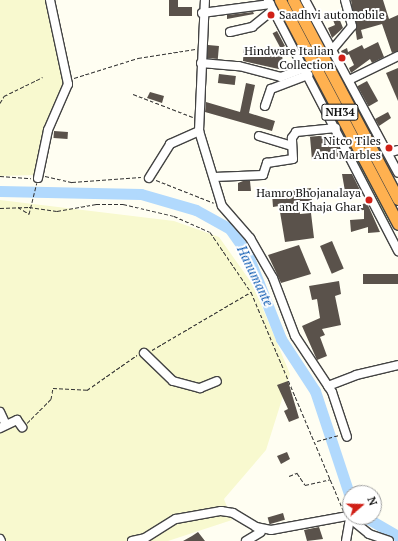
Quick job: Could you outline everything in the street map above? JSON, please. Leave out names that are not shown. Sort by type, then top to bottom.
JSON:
[{"type":"highway","name":"NH34","points":[[293,0],[398,199]]},
{"type":"highway","name":"NH34","points":[[273,3],[398,224]]},
{"type":"street","points":[[38,178],[48,130],[68,80],[50,0]]},
{"type":"street","points":[[204,0],[202,12],[203,48],[197,119],[198,131],[222,204],[258,251],[283,300],[294,336],[328,386],[346,435]]},
{"type":"street","points":[[305,0],[398,173]]},
{"type":"street","points":[[332,50],[352,26],[345,0]]},
{"type":"street","points":[[202,12],[273,3]]},
{"type":"street","points":[[230,32],[252,27],[273,3]]},
{"type":"street","points":[[273,3],[306,72],[336,128],[398,252]]},
{"type":"street","points":[[349,80],[398,56]]},
{"type":"street","points":[[201,63],[239,66],[281,77],[306,72]]},
{"type":"street","points":[[265,106],[270,89],[306,72]]},
{"type":"street","points":[[214,177],[263,175],[266,163],[292,158],[293,134],[299,130],[336,128]]},
{"type":"street","points":[[149,178],[170,144],[198,131]]},
{"type":"street","points":[[259,136],[292,146]]},
{"type":"street","points":[[388,152],[398,150]]},
{"type":"street","points":[[144,352],[173,381],[200,388],[217,381]]},
{"type":"street","points":[[328,386],[356,375],[398,366]]},
{"type":"street","points":[[0,412],[3,426],[17,420],[22,427]]},
{"type":"street","points":[[132,541],[145,538],[176,519],[221,511],[233,513],[256,527],[271,530],[342,518]]},
{"type":"street","points":[[346,541],[347,525]]},
{"type":"street","points":[[358,525],[369,534],[389,541]]},
{"type":"street","points":[[246,541],[262,532]]},
{"type":"path","points":[[68,80],[138,58],[203,48]]},
{"type":"path","points":[[0,103],[4,96],[43,77]]},
{"type":"path","points":[[133,94],[197,119]]},
{"type":"path","points":[[0,176],[72,182],[149,178],[222,204]]},
{"type":"path","points":[[17,207],[29,214],[38,178]]},
{"type":"path","points":[[0,208],[17,207],[57,211],[96,204],[123,204],[174,216],[210,232],[251,292],[342,504]]},
{"type":"path","points":[[22,427],[41,412],[52,399],[53,388],[87,390],[129,358],[144,352],[251,292]]},
{"type":"path","points":[[316,442],[346,435]]},
{"type":"path","points":[[290,476],[297,473],[305,485],[330,478]]},
{"type":"green space","points":[[0,0],[50,0],[66,87],[36,175],[0,176]]},
{"type":"green space","points":[[271,0],[382,204],[398,245],[380,205]]},
{"type":"green space","points":[[0,200],[174,221],[219,237],[253,285],[290,374],[266,450],[224,499],[232,520],[168,541],[0,541]]},
{"type":"building","points":[[169,0],[178,0],[178,7],[192,7],[192,16],[169,16]]},
{"type":"building","points":[[351,0],[383,0],[389,19],[398,15],[398,51],[392,53],[382,24],[361,30],[363,38],[357,40]]},
{"type":"building","points":[[253,12],[254,14],[227,19],[227,15]]},
{"type":"building","points":[[339,18],[343,28],[332,38],[328,28],[335,25],[333,20]]},
{"type":"building","points":[[277,31],[285,46],[281,48],[273,33]]},
{"type":"building","points":[[378,42],[384,57],[372,63],[370,59],[351,73],[349,68],[354,65],[349,54],[344,57],[341,51],[347,48],[348,52],[362,45],[364,49]]},
{"type":"building","points":[[208,45],[219,46],[218,59],[207,58]]},
{"type":"building","points":[[244,47],[282,51],[283,70],[243,61]]},
{"type":"building","points":[[398,68],[398,101],[386,73]]},
{"type":"building","points":[[219,74],[236,76],[235,85],[218,83]]},
{"type":"building","points":[[367,81],[378,101],[369,106],[357,86]]},
{"type":"building","points":[[246,83],[255,85],[249,113],[275,121],[272,131],[205,112],[206,102],[240,112]]},
{"type":"building","points":[[150,92],[164,96],[162,103],[147,98]]},
{"type":"building","points":[[388,112],[391,118],[379,126],[375,119]]},
{"type":"building","points":[[54,131],[68,132],[67,139],[54,138]]},
{"type":"building","points":[[319,136],[333,137],[344,158],[312,160],[310,137],[306,137]]},
{"type":"building","points":[[342,174],[352,174],[363,196],[346,197]]},
{"type":"building","points":[[250,181],[251,191],[238,191],[238,183]]},
{"type":"building","points":[[311,188],[312,202],[299,203],[300,214],[311,213],[314,238],[285,242],[279,206],[273,207],[272,194]]},
{"type":"building","points":[[367,203],[380,232],[368,233],[368,227],[351,232],[350,220],[364,219],[364,210],[350,211],[349,207]]},
{"type":"building","points":[[332,241],[344,269],[332,274],[320,246]]},
{"type":"building","points":[[299,245],[311,274],[281,283],[268,255]]},
{"type":"building","points":[[363,274],[398,274],[398,284],[363,284]]},
{"type":"building","points":[[339,281],[341,294],[335,296],[341,325],[322,329],[325,335],[320,337],[327,356],[317,360],[302,326],[320,318],[317,299],[312,300],[309,286]]},
{"type":"building","points":[[288,381],[299,418],[289,422],[284,411],[288,409],[277,385]]},
{"type":"building","points":[[287,452],[290,459],[281,464],[277,456]]},
{"type":"building","points":[[283,513],[285,520],[270,524],[268,517]]},
{"type":"building","points":[[319,527],[323,539],[307,541],[304,530]]},
{"type":"building","points":[[198,532],[205,541],[183,541],[192,536]]},
{"type":"waterway","name":"Hanumante","points":[[0,191],[141,194],[196,210],[230,229],[247,253],[281,339],[315,391],[346,485]]},
{"type":"waterway","name":"Hanumante","points":[[379,525],[398,536]]},
{"type":"place","name":"Saadhvi automobile","points":[[271,15]]},
{"type":"place","name":"Hindware Italian Collection","points":[[342,58]]},
{"type":"place","name":"Nitco Tiles And Marbles","points":[[389,148]]},
{"type":"place","name":"Hamro Bhojanalaya and Khaja Ghar","points":[[369,200]]}]
